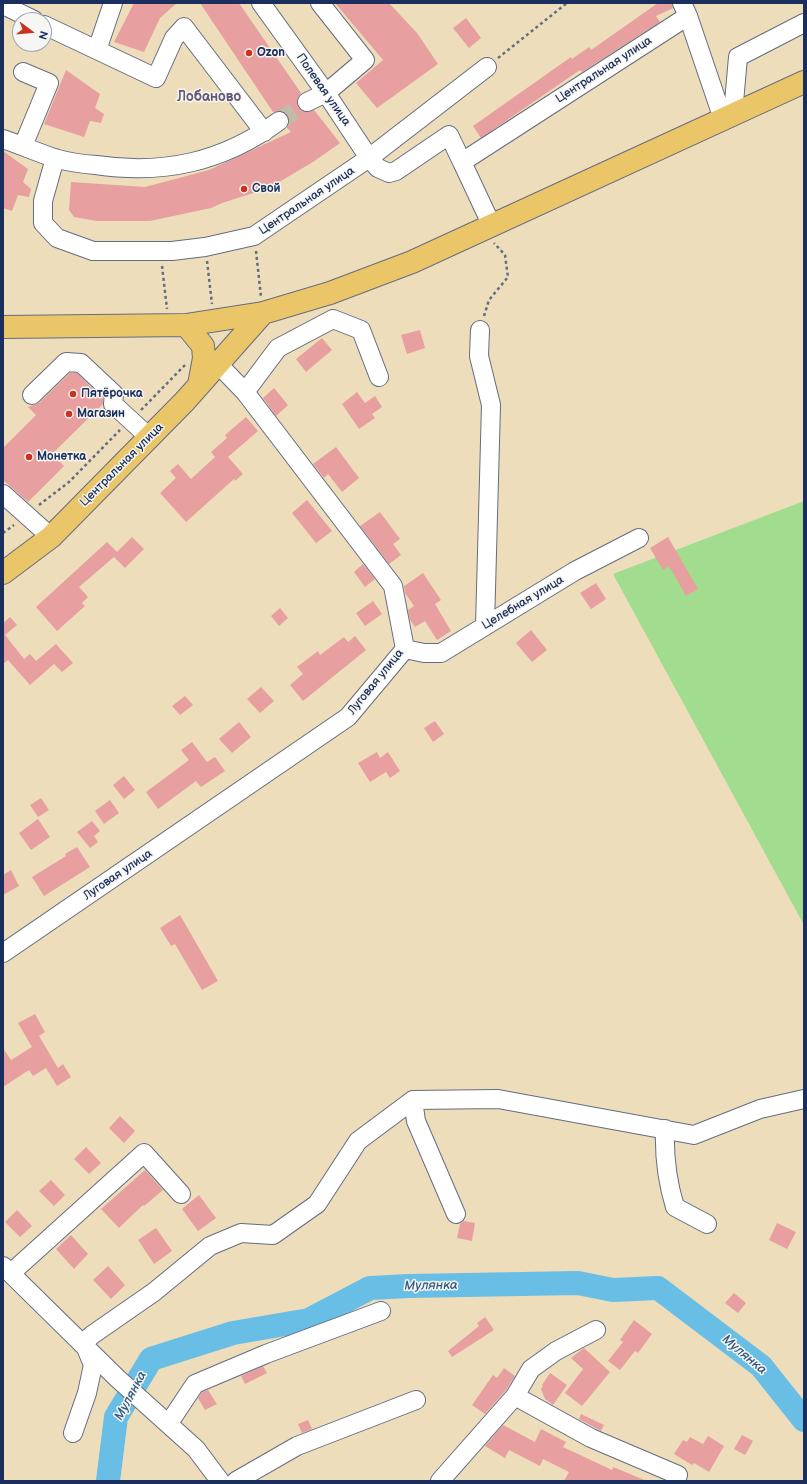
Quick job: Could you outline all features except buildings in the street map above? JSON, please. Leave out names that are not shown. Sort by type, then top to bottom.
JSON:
[{"type":"main road","points":[[3,327],[178,325],[215,322],[263,313],[330,293],[412,262],[804,82]]},
{"type":"main road","name":"Центральная улица","points":[[3,573],[51,537],[200,385],[263,313]]},
{"type":"main road","points":[[178,325],[203,346],[204,358],[200,385]]},
{"type":"street","points":[[97,50],[113,3]]},
{"type":"street","name":"Полевая улица","points":[[261,3],[326,93],[369,158]]},
{"type":"street","points":[[308,102],[326,93],[365,60],[320,3]]},
{"type":"street","points":[[3,5],[17,12]]},
{"type":"street","points":[[685,10],[728,117]]},
{"type":"street","name":"Центральная улица","points":[[462,162],[685,10]]},
{"type":"street","points":[[728,117],[738,57],[804,22]]},
{"type":"street","points":[[52,29],[156,78],[174,38],[184,27],[264,132]]},
{"type":"street","name":"Центральная улица","points":[[254,236],[369,158],[487,67]]},
{"type":"street","points":[[23,72],[49,83],[23,146]]},
{"type":"street","points":[[3,139],[55,158],[125,169],[178,166],[220,154],[264,132],[279,121]]},
{"type":"street","points":[[369,158],[380,170],[392,173],[449,135],[492,226]]},
{"type":"street","points":[[55,158],[43,201],[43,224],[57,238],[93,251],[160,251],[205,247],[254,236]]},
{"type":"street","points":[[245,392],[278,348],[333,319],[361,330],[379,377]]},
{"type":"street","points":[[480,330],[479,356],[491,405],[485,626]]},
{"type":"street","points":[[32,395],[66,362],[81,363],[114,394],[113,404],[149,437]]},
{"type":"street","name":"Луговая улица","points":[[3,954],[348,717],[405,648],[393,586],[245,392],[218,364]]},
{"type":"street","points":[[3,494],[51,537]]},
{"type":"street","name":"Целебная улица","points":[[405,648],[424,653],[441,653],[576,571],[639,538]]},
{"type":"street","points":[[84,1346],[92,1335],[154,1292],[210,1246],[241,1233],[273,1235],[317,1204],[358,1141],[413,1100],[498,1099],[694,1134],[760,1109],[804,1099]]},
{"type":"street","points":[[413,1100],[416,1121],[456,1214]]},
{"type":"street","points":[[664,1129],[664,1152],[668,1186],[675,1207],[707,1224]]},
{"type":"street","points":[[181,1194],[144,1153],[7,1270],[117,1378],[196,1449],[220,1481]]},
{"type":"street","points":[[168,1423],[195,1384],[266,1354],[381,1311]]},
{"type":"street","points":[[440,1481],[515,1396],[531,1369],[556,1351],[596,1330]]},
{"type":"street","points":[[73,1434],[87,1393],[93,1365],[84,1346]]},
{"type":"street","points":[[515,1396],[591,1438],[676,1478]]},
{"type":"street","points":[[236,1481],[297,1446],[416,1400]]},
{"type":"path","points":[[487,67],[567,3]]},
{"type":"path","name":"Центральная улица","points":[[254,236],[263,313]]},
{"type":"path","points":[[205,247],[215,322]]},
{"type":"path","points":[[160,251],[178,325]]},
{"type":"path","points":[[480,330],[489,300],[508,277],[505,255]]},
{"type":"path","points":[[3,533],[69,482],[203,346]]},
{"type":"green space","points":[[804,501],[804,925],[613,574]]},
{"type":"waterway","name":"Мулянка","points":[[108,1481],[116,1417],[151,1359],[233,1333],[309,1320],[370,1288],[578,1283],[613,1290],[658,1288],[761,1366],[804,1420]]},
{"type":"tunnel","points":[[279,121],[307,102]]},
{"type":"place","name":"Ozon","points":[[249,53]]},
{"type":"place","name":"Свой","points":[[244,189]]},
{"type":"place","name":"Пятёрочка","points":[[73,394]]},
{"type":"place","name":"Магазин","points":[[69,414]]},
{"type":"place","name":"Монетка","points":[[29,457]]},
{"type":"district","name":"Лобаново","points":[[209,97]]}]
